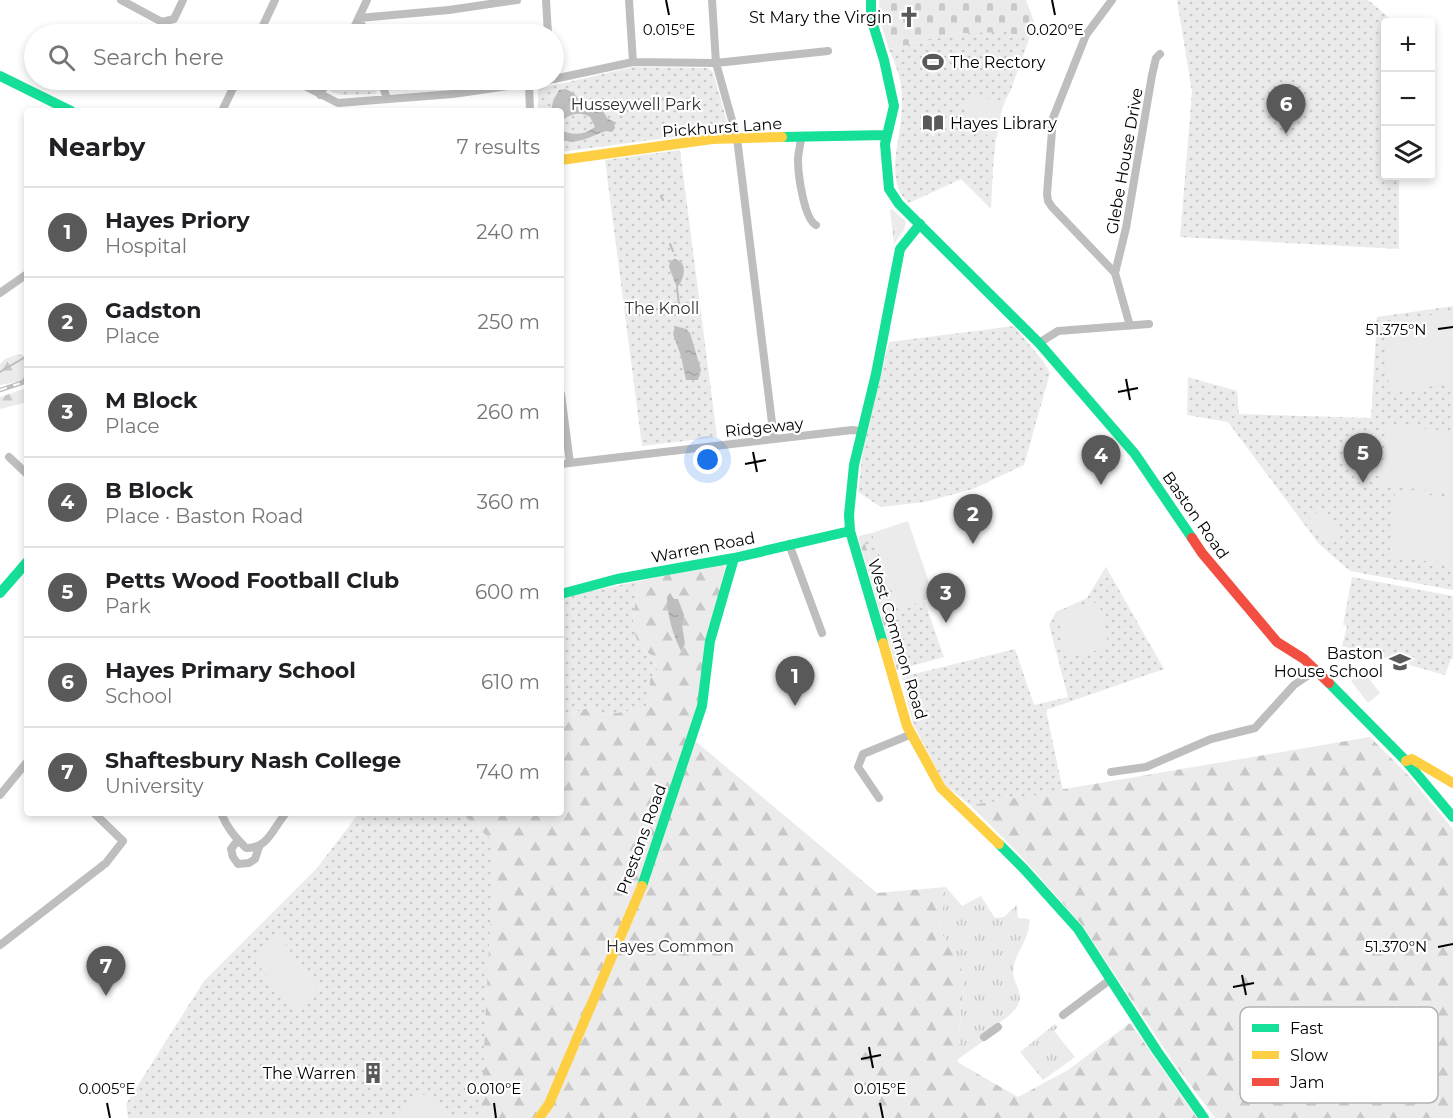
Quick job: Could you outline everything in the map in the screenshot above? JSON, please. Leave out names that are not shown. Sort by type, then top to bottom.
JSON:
[{"type":"street","points":[[121,0],[162,21],[174,19],[183,0]]},
{"type":"street","points":[[264,24],[275,0]]},
{"type":"street","points":[[356,24],[368,0]]},
{"type":"street","points":[[359,18],[449,10],[518,0]]},
{"type":"street","points":[[546,0],[547,24]]},
{"type":"street","points":[[629,0],[633,62]]},
{"type":"street","points":[[712,0],[717,63],[737,138],[774,439]]},
{"type":"street","name":"Baston Road","points":[[872,0],[871,18],[884,60],[894,106],[891,127],[885,144],[890,189],[899,204],[1039,344],[1135,454],[1202,553],[1277,642],[1304,659],[1358,711],[1406,761],[1453,817]]},
{"type":"street","points":[[1112,0],[1086,35],[1053,118],[1047,194],[1052,207],[1115,273],[1130,326]]},
{"type":"street","points":[[359,18],[361,24]]},
{"type":"street","points":[[564,77],[633,62],[717,63],[828,51]]},
{"type":"street","name":"Glebe House Drive","points":[[1115,273],[1126,228],[1152,75],[1156,58],[1160,54]]},
{"type":"street","points":[[1,78],[24,89]]},
{"type":"street","points":[[26,90],[65,108]]},
{"type":"street","points":[[223,108],[232,90]]},
{"type":"street","points":[[311,90],[338,103],[481,90]]},
{"type":"street","points":[[320,95],[323,90]]},
{"type":"street","points":[[384,90],[387,99]]},
{"type":"street","points":[[529,90],[530,108]]},
{"type":"street","name":"Pickhurst Lane","points":[[564,160],[712,139],[887,135]]},
{"type":"street","points":[[801,136],[798,159],[802,194],[810,221],[816,225]]},
{"type":"street","name":"West Common Road","points":[[920,224],[900,249],[855,456],[849,515],[850,531],[907,726],[942,788],[1032,877],[1078,929],[1157,1051],[1204,1118]]},
{"type":"street","points":[[0,293],[24,276]]},
{"type":"street","points":[[1039,344],[1058,331],[1149,324]]},
{"type":"street","name":"Ridgeway","points":[[565,463],[852,430],[862,431]]},
{"type":"street","points":[[564,446],[565,463]]},
{"type":"street","points":[[9,457],[24,471]]},
{"type":"street","name":"Warren Road","points":[[564,593],[617,579],[734,558],[850,531]]},
{"type":"street","points":[[789,544],[822,633]]},
{"type":"street","name":"Prestons Road","points":[[539,1118],[549,1104],[642,887],[702,706],[710,641],[734,558]]},
{"type":"street","points":[[0,593],[24,565]]},
{"type":"street","points":[[1111,772],[1146,767],[1211,738],[1255,728],[1294,685],[1316,670]]},
{"type":"street","points":[[879,798],[858,767],[864,754],[912,734]]},
{"type":"street","points":[[1406,761],[1412,759],[1453,783]]},
{"type":"street","points":[[0,795],[24,766]]},
{"type":"street","points":[[0,945],[106,863],[123,841],[97,816]]},
{"type":"street","points":[[222,816],[229,831],[246,848],[265,844],[284,816]]},
{"type":"street","points":[[238,840],[231,849],[238,864],[249,863],[255,859],[259,847]]},
{"type":"street","points":[[1064,1015],[1112,979]]},
{"type":"street","points":[[984,1037],[998,1027]]},
{"type":"green space","points":[[879,0],[1026,0],[1035,24],[1033,28],[1017,34],[963,33],[889,49],[880,21]]},
{"type":"green space","points":[[1177,0],[1368,0],[1390,18],[1381,18],[1381,180],[1399,180],[1399,249],[1180,237],[1192,92]]},
{"type":"green space","points":[[1033,28],[1000,116],[995,148],[991,209],[961,179],[909,203],[902,196],[896,177],[902,91],[889,49],[963,33],[1009,32],[1017,34]]},
{"type":"green space","name":"Husseywell Park","points":[[633,67],[708,68],[713,72],[728,125],[726,130],[564,152],[564,108],[538,108],[538,90],[564,90],[564,83]]},
{"type":"green space","points":[[377,90],[375,94],[340,95],[330,91]]},
{"type":"green space","points":[[968,95],[1003,101],[997,137],[962,131]]},
{"type":"green space","name":"The Knoll","points":[[680,150],[717,437],[642,446],[605,160]]},
{"type":"green space","points":[[892,209],[906,222],[904,230],[894,244],[890,210]]},
{"type":"green space","points":[[1453,306],[1453,590],[1350,571],[1319,544],[1228,422],[1187,415],[1188,377],[1237,391],[1239,414],[1371,418],[1377,317]]},
{"type":"green space","points":[[1453,312],[1453,383],[1390,393],[1382,322]]},
{"type":"green space","points":[[1014,326],[1050,373],[1024,465],[973,489],[925,502],[881,507],[858,492],[863,449],[889,342]]},
{"type":"green space","points":[[18,354],[24,356],[24,381],[0,385],[0,364],[5,359]]},
{"type":"green space","points":[[24,389],[24,403],[0,409],[0,397]]},
{"type":"green space","points":[[1386,425],[1453,431],[1453,493],[1381,485]]},
{"type":"green space","points":[[1395,492],[1453,497],[1453,564],[1389,557]]},
{"type":"green space","points":[[1320,509],[1344,533],[1331,546],[1307,522]]},
{"type":"green space","points":[[908,521],[934,597],[898,609],[872,533]]},
{"type":"green space","points":[[872,533],[898,609],[924,600],[944,657],[908,667],[862,535]]},
{"type":"green space","points":[[862,535],[908,667],[897,670],[858,537]]},
{"type":"green space","name":"Hayes Common","points":[[726,563],[710,630],[699,704],[688,735],[877,893],[946,887],[940,930],[964,974],[957,1060],[959,1063],[1018,1097],[1068,1070],[1130,1023],[1197,1118],[475,1118],[474,825],[464,816],[564,816],[564,722],[567,715],[587,708],[601,715],[642,709],[650,702],[650,679],[657,669],[653,656],[644,649],[634,632],[633,623],[639,581]]},
{"type":"green space","points":[[1106,567],[1164,669],[1046,710],[1063,791],[970,805],[945,785],[913,724],[902,677],[1015,649],[1034,705],[1068,697],[1049,625],[1056,612],[1087,598]]},
{"type":"green space","points":[[1352,577],[1453,596],[1453,659],[1445,675],[1342,646],[1347,626],[1343,625]]},
{"type":"green space","points":[[639,581],[633,623],[634,632],[644,649],[653,656],[657,670],[650,679],[650,702],[642,709],[601,715],[587,708],[567,715],[564,722],[564,599]]},
{"type":"green space","points":[[1099,602],[1109,648],[1066,657],[1057,611]]},
{"type":"green space","points":[[1363,671],[1380,693],[1368,703],[1351,681]]},
{"type":"green space","points":[[1370,737],[1409,776],[1453,829],[1453,1118],[1215,1118],[1174,1063],[1081,924],[1019,854],[970,805]]},
{"type":"green space","points":[[357,816],[464,816],[494,842],[482,1118],[128,1118],[126,1104],[204,981],[317,868]]},
{"type":"green space","points":[[946,887],[962,906],[981,896],[995,918],[1004,917],[1017,905],[1018,918],[1029,919],[1029,927],[1013,973],[1020,997],[1018,1005],[1006,1018],[981,1035],[985,1040],[957,1060],[964,974],[940,930]]},
{"type":"green space","points":[[280,937],[320,992],[294,1011],[252,957]]},
{"type":"green space","points":[[1055,1024],[1058,1027],[1054,1031],[1075,1057],[1043,1080],[1020,1052]]},
{"type":"green space","points":[[419,1091],[450,1117],[396,1118]]},
{"type":"water","points":[[564,89],[576,96],[579,102],[578,108],[603,111],[607,118],[614,122],[615,128],[612,132],[606,131],[579,141],[564,140],[564,131],[578,134],[595,127],[590,117],[586,115],[575,114],[564,120],[564,108],[552,108],[559,90]]},
{"type":"water","points":[[675,259],[684,268],[682,280],[677,288],[669,267],[670,261]]},
{"type":"water","points":[[675,326],[686,329],[690,333],[701,370],[698,380],[686,380],[673,334]]},
{"type":"water","points":[[670,593],[674,599],[678,599],[684,615],[682,625],[685,644],[681,651],[669,618],[667,597]]},
{"type":"waterway","points":[[661,196],[663,200]]},
{"type":"waterway","points":[[670,244],[673,251]]},
{"type":"waterway","points":[[677,288],[679,305],[677,315]]},
{"type":"waterway","points":[[0,372],[24,358]]},
{"type":"railway","points":[[0,390],[24,382]]},
{"type":"traffic: fast","points":[[871,0],[871,18],[884,60],[894,106],[885,144],[889,189],[899,204],[1039,343],[1135,454],[1192,538]]},
{"type":"traffic: fast","points":[[0,76],[24,88]]},
{"type":"traffic: fast","points":[[28,90],[65,108]]},
{"type":"traffic: fast","points":[[782,137],[887,135]]},
{"type":"traffic: fast","points":[[883,643],[850,531],[849,515],[854,465],[876,374],[900,249],[920,224]]},
{"type":"traffic: fast","points":[[564,593],[617,579],[734,558],[850,531]]},
{"type":"traffic: fast","points":[[642,886],[702,706],[710,641],[734,558]]},
{"type":"traffic: fast","points":[[0,593],[24,565]]},
{"type":"traffic: fast","points":[[1329,683],[1406,761],[1453,817]]},
{"type":"traffic: fast","points":[[999,844],[1078,929],[1157,1051],[1204,1118]]},
{"type":"traffic: slow","points":[[564,160],[712,139],[782,137]]},
{"type":"traffic: slow","points":[[883,643],[907,726],[941,788],[999,844]]},
{"type":"traffic: slow","points":[[1406,761],[1412,759],[1453,783]]},
{"type":"traffic: slow","points":[[539,1118],[549,1104],[642,886]]},
{"type":"traffic: jam","points":[[1192,538],[1277,642],[1304,659],[1329,683]]},
{"type":"place","name":"St Mary the Virgin","points":[[909,17]]},
{"type":"place","name":"The Rectory","points":[[933,62]]},
{"type":"place","name":"Hayes Library","points":[[933,123]]},
{"type":"place","name":"Hayes Primary School","points":[[1286,134]]},
{"type":"place","name":"Petts Wood Football Club","points":[[1363,483]]},
{"type":"place","name":"B Block","points":[[1101,485]]},
{"type":"place","name":"Gadston","points":[[973,544]]},
{"type":"place","name":"M Block","points":[[946,623]]},
{"type":"place","name":"Baston House School","points":[[1400,662]]},
{"type":"place","name":"Hayes Priory","points":[[795,706]]},
{"type":"place","name":"Shaftesbury Nash College","points":[[106,996]]},
{"type":"place","name":"The Warren","points":[[373,1073]]}]
